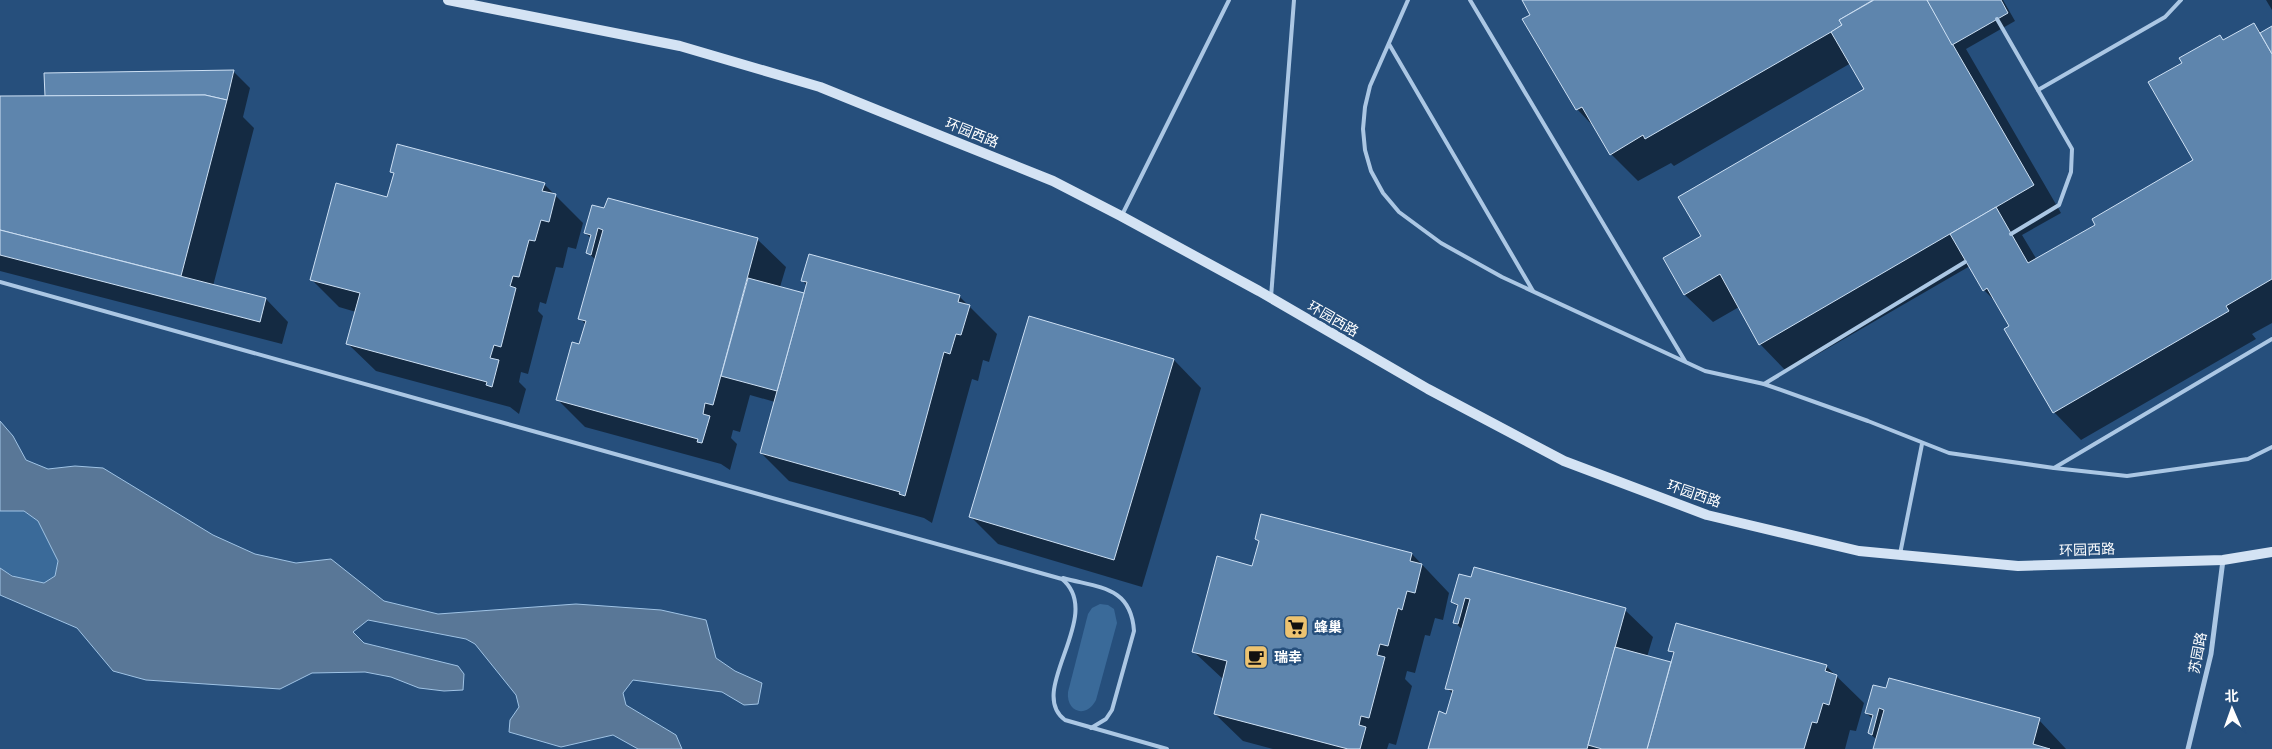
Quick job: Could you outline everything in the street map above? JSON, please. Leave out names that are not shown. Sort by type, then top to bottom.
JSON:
[{"type":"street","name":"环园西路","points":[[448,0],[680,46],[820,87],[1053,181],[1121,216],[1428,389],[1564,460],[1707,515],[1859,551],[2018,566],[2223,560],[2272,552]]},
{"type":"street","name":"苏园路","points":[[2188,749],[2212,654],[2223,560]]},
{"type":"lane","points":[[1121,216],[1229,0]]},
{"type":"lane","points":[[1271,300],[1294,0]]},
{"type":"lane","points":[[1408,0],[1370,86],[1365,107],[1363,129],[1369,164],[1383,193],[1399,212],[1441,242],[1502,277],[1705,371],[1764,384],[1868,421],[1948,453],[2127,476],[2248,458],[2272,447]]},
{"type":"lane","points":[[1470,0],[1685,362]]},
{"type":"lane","points":[[2038,90],[2165,17],[2181,0]]},
{"type":"lane","points":[[1998,19],[2072,149],[2071,172],[2059,204],[2011,234]]},
{"type":"lane","points":[[1389,44],[1533,291]]},
{"type":"lane","points":[[1764,384],[1965,262]]},
{"type":"lane","points":[[0,282],[1122,596],[1130,608],[1134,631],[1112,710],[1106,719],[1091,728]]},
{"type":"lane","points":[[2054,468],[2272,339]]},
{"type":"lane","points":[[1900,555],[1922,444]]},
{"type":"lane","points":[[1052,575],[1070,586],[1077,604],[1052,698],[1053,707],[1057,714],[1065,720],[1167,749]]},
{"type":"shaded area","points":[[0,421],[13,436],[26,460],[48,469],[75,466],[103,468],[213,535],[255,554],[296,563],[331,559],[384,601],[438,614],[576,604],[661,610],[706,620],[716,658],[735,671],[762,683],[758,704],[744,705],[722,692],[633,680],[623,693],[626,705],[676,735],[682,749],[638,749],[613,735],[561,747],[509,732],[510,720],[519,707],[516,695],[475,644],[466,639],[368,620],[353,632],[364,643],[458,666],[464,674],[463,690],[444,691],[419,688],[391,677],[365,672],[312,673],[280,689],[146,680],[113,671],[77,628],[0,595],[0,568],[12,576],[44,583],[55,576],[58,561],[38,521],[24,511],[0,511]]},
{"type":"shaded area","points":[[0,511],[24,511],[38,521],[58,561],[55,576],[39,584],[15,577],[0,568]]},
{"type":"shaded area","points":[[1100,604],[1108,605],[1114,609],[1117,623],[1096,700],[1087,710],[1077,711],[1070,704],[1068,692],[1088,614],[1092,608]]},
{"type":"building","points":[[1522,0],[1873,0],[1839,20],[1842,25],[1831,32],[1645,139],[1643,135],[1610,155],[1582,107],[1576,110],[1522,19],[1530,15]]},
{"type":"building","points":[[1874,0],[1927,0],[2034,185],[1759,345],[1720,274],[1684,295],[1663,258],[1701,236],[1678,197],[1864,89],[1831,32],[1842,25],[1839,20]]},
{"type":"building","points":[[1927,0],[2001,0],[2008,13],[1952,45]]},
{"type":"building","points":[[2254,23],[2272,54],[2272,279],[2226,306],[2229,311],[2053,413],[2004,329],[2009,326],[1987,288],[1983,291],[1950,234],[1996,207],[2028,263],[2095,225],[2092,219],[2193,160],[2148,82],[2182,63],[2179,58],[2220,35],[2223,40]]},
{"type":"building","points":[[2272,26],[2272,54],[2260,33]]},
{"type":"building","points":[[234,70],[227,100],[205,95],[45,96],[44,73]]},
{"type":"building","points":[[205,95],[227,100],[181,276],[0,230],[0,96]]},
{"type":"building","points":[[397,144],[545,183],[542,191],[556,194],[549,222],[541,220],[535,241],[529,240],[519,277],[513,276],[510,286],[516,288],[501,347],[494,345],[490,358],[499,360],[492,387],[486,385],[487,382],[346,344],[360,293],[310,280],[336,183],[387,197],[394,173],[390,172]]},
{"type":"building","points":[[608,198],[758,238],[713,405],[705,403],[703,414],[710,416],[702,443],[697,442],[698,439],[556,400],[572,342],[579,344],[586,321],[578,319],[603,230],[598,228],[591,255],[586,253],[591,235],[584,233],[592,205],[604,208]]},
{"type":"building","points":[[0,230],[266,298],[260,322],[0,255]]},
{"type":"building","points":[[809,254],[960,295],[958,302],[970,305],[961,335],[956,334],[950,354],[944,352],[905,496],[899,494],[900,492],[760,453],[807,282],[801,281]]},
{"type":"building","points":[[748,278],[804,293],[777,391],[721,376]]},
{"type":"building","points":[[1029,316],[1174,359],[1114,560],[969,517]]},
{"type":"building","name":"蜂巢","points":[[1261,514],[1412,553],[1410,561],[1422,564],[1415,593],[1407,591],[1402,610],[1398,608],[1388,646],[1380,644],[1377,655],[1385,657],[1369,718],[1361,716],[1359,725],[1366,727],[1360,749],[1348,749],[1214,714],[1227,661],[1192,652],[1217,556],[1252,566],[1259,541],[1255,539]]},
{"type":"building","points":[[1474,567],[1626,608],[1587,749],[1428,749],[1439,711],[1446,714],[1453,690],[1445,689],[1470,599],[1465,598],[1458,624],[1453,623],[1458,605],[1451,602],[1459,574],[1471,577]]},
{"type":"building","points":[[1676,623],[1827,665],[1825,671],[1837,675],[1829,705],[1823,703],[1817,723],[1812,722],[1804,749],[1647,749],[1674,652],[1668,651]]},
{"type":"building","points":[[1615,647],[1671,662],[1647,749],[1602,749],[1588,745]]},
{"type":"building","points":[[1889,678],[2040,718],[2033,744],[2050,749],[1873,749],[1884,710],[1879,708],[1872,735],[1868,733],[1873,715],[1865,713],[1873,685],[1886,688]]},
{"type":"place","name":"蜂巢","points":[[1296,627]]},
{"type":"place","name":"瑞幸","points":[[1256,657]]}]
